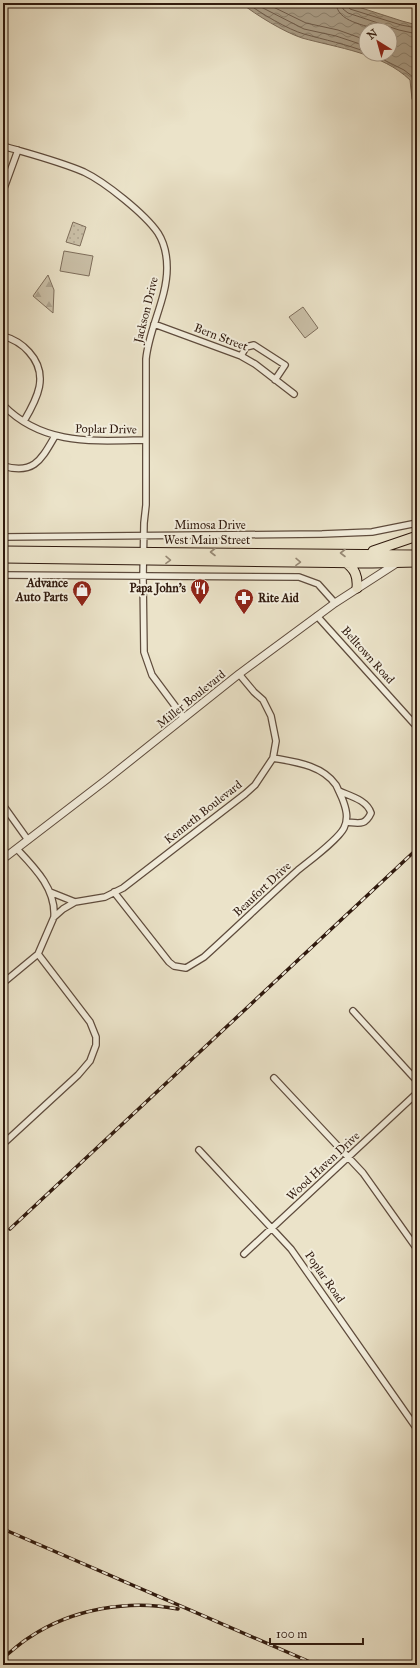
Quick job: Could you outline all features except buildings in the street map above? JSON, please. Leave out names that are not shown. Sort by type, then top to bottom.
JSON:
[{"type":"main road","points":[[366,554],[417,536]]},
{"type":"main road","name":"West Main Street","points":[[3,551],[398,563]]},
{"type":"main road","name":"West Main Street","points":[[3,558],[143,555],[366,554],[415,556]]},
{"type":"main road","points":[[398,563],[415,556]]},
{"type":"main road","points":[[345,562],[352,567],[356,574],[357,588]]},
{"type":"street","name":"Jackson Drive","points":[[3,146],[75,169],[94,178],[139,213],[153,227],[163,243],[167,261],[167,270],[164,290],[149,339],[146,359],[146,505],[143,535],[143,640],[146,660],[152,675],[184,718]]},
{"type":"street","points":[[3,191],[18,150]]},
{"type":"street","name":"Bern Street","points":[[154,324],[241,356],[255,364],[294,394]]},
{"type":"street","points":[[3,336],[24,346],[35,358],[41,371],[40,383],[34,404],[24,421]]},
{"type":"street","points":[[241,356],[246,346],[254,345],[285,365],[275,380]]},
{"type":"street","name":"Poplar Drive","points":[[3,405],[24,421],[55,436],[87,441],[146,440]]},
{"type":"street","points":[[3,466],[22,470],[32,466],[43,457],[55,436]]},
{"type":"street","name":"Mimosa Drive","points":[[3,537],[345,534],[372,532],[417,523]]},
{"type":"street","name":"Miller Boulevard","points":[[3,860],[239,674],[335,603],[398,563]]},
{"type":"street","points":[[3,575],[299,577],[318,584],[335,603]]},
{"type":"street","name":"Belltown Road","points":[[317,616],[417,727]]},
{"type":"street","name":"Kenneth Boulevard","points":[[54,917],[75,902],[105,897],[136,878],[255,785],[273,758],[276,741],[271,716],[263,700],[239,674]]},
{"type":"street","points":[[273,758],[300,763],[319,770],[330,778],[339,791],[345,807],[346,822],[363,823],[367,820],[371,813],[369,807],[339,791]]},
{"type":"street","points":[[3,805],[28,840]]},
{"type":"street","name":"Beaufort Drive","points":[[114,892],[169,962],[174,966],[186,968],[204,957],[297,871],[341,833],[346,822]]},
{"type":"street","points":[[3,983],[38,954],[54,917],[55,908],[50,892],[42,879],[17,849]]},
{"type":"street","points":[[50,892],[75,902]]},
{"type":"street","points":[[3,1144],[78,1075],[90,1061],[96,1045],[96,1037],[90,1022],[38,954]]},
{"type":"street","points":[[353,1011],[417,1081]]},
{"type":"street","points":[[274,1078],[373,1186],[417,1249]]},
{"type":"street","name":"Wood Haven Drive","points":[[244,1254],[417,1093]]},
{"type":"street","name":"Poplar Road","points":[[199,1150],[272,1228],[302,1263],[417,1429]]},
{"type":"green space","points":[[73,222],[86,227],[80,246],[66,242]]},
{"type":"green space","points":[[64,251],[93,256],[89,276],[60,271]]},
{"type":"green space","points":[[48,275],[54,290],[53,313],[33,296]]},
{"type":"green space","points":[[303,307],[318,328],[305,338],[289,317]]},
{"type":"water","points":[[241,3],[346,3],[417,25],[417,107],[412,99],[410,80],[384,62],[398,62],[398,22],[358,22],[358,53],[302,38],[270,23]]},
{"type":"railway","points":[[10,1229],[417,849]]},
{"type":"railway","points":[[3,1529],[317,1665]]},
{"type":"railway","points":[[3,1658],[19,1644],[46,1627],[82,1613],[121,1606],[140,1605],[178,1609]]},
{"type":"place","name":"Papa John's","points":[[200,605]]},
{"type":"place","name":"Advance Auto Parts","points":[[82,607]]},
{"type":"place","name":"Rite Aid","points":[[244,615]]}]
